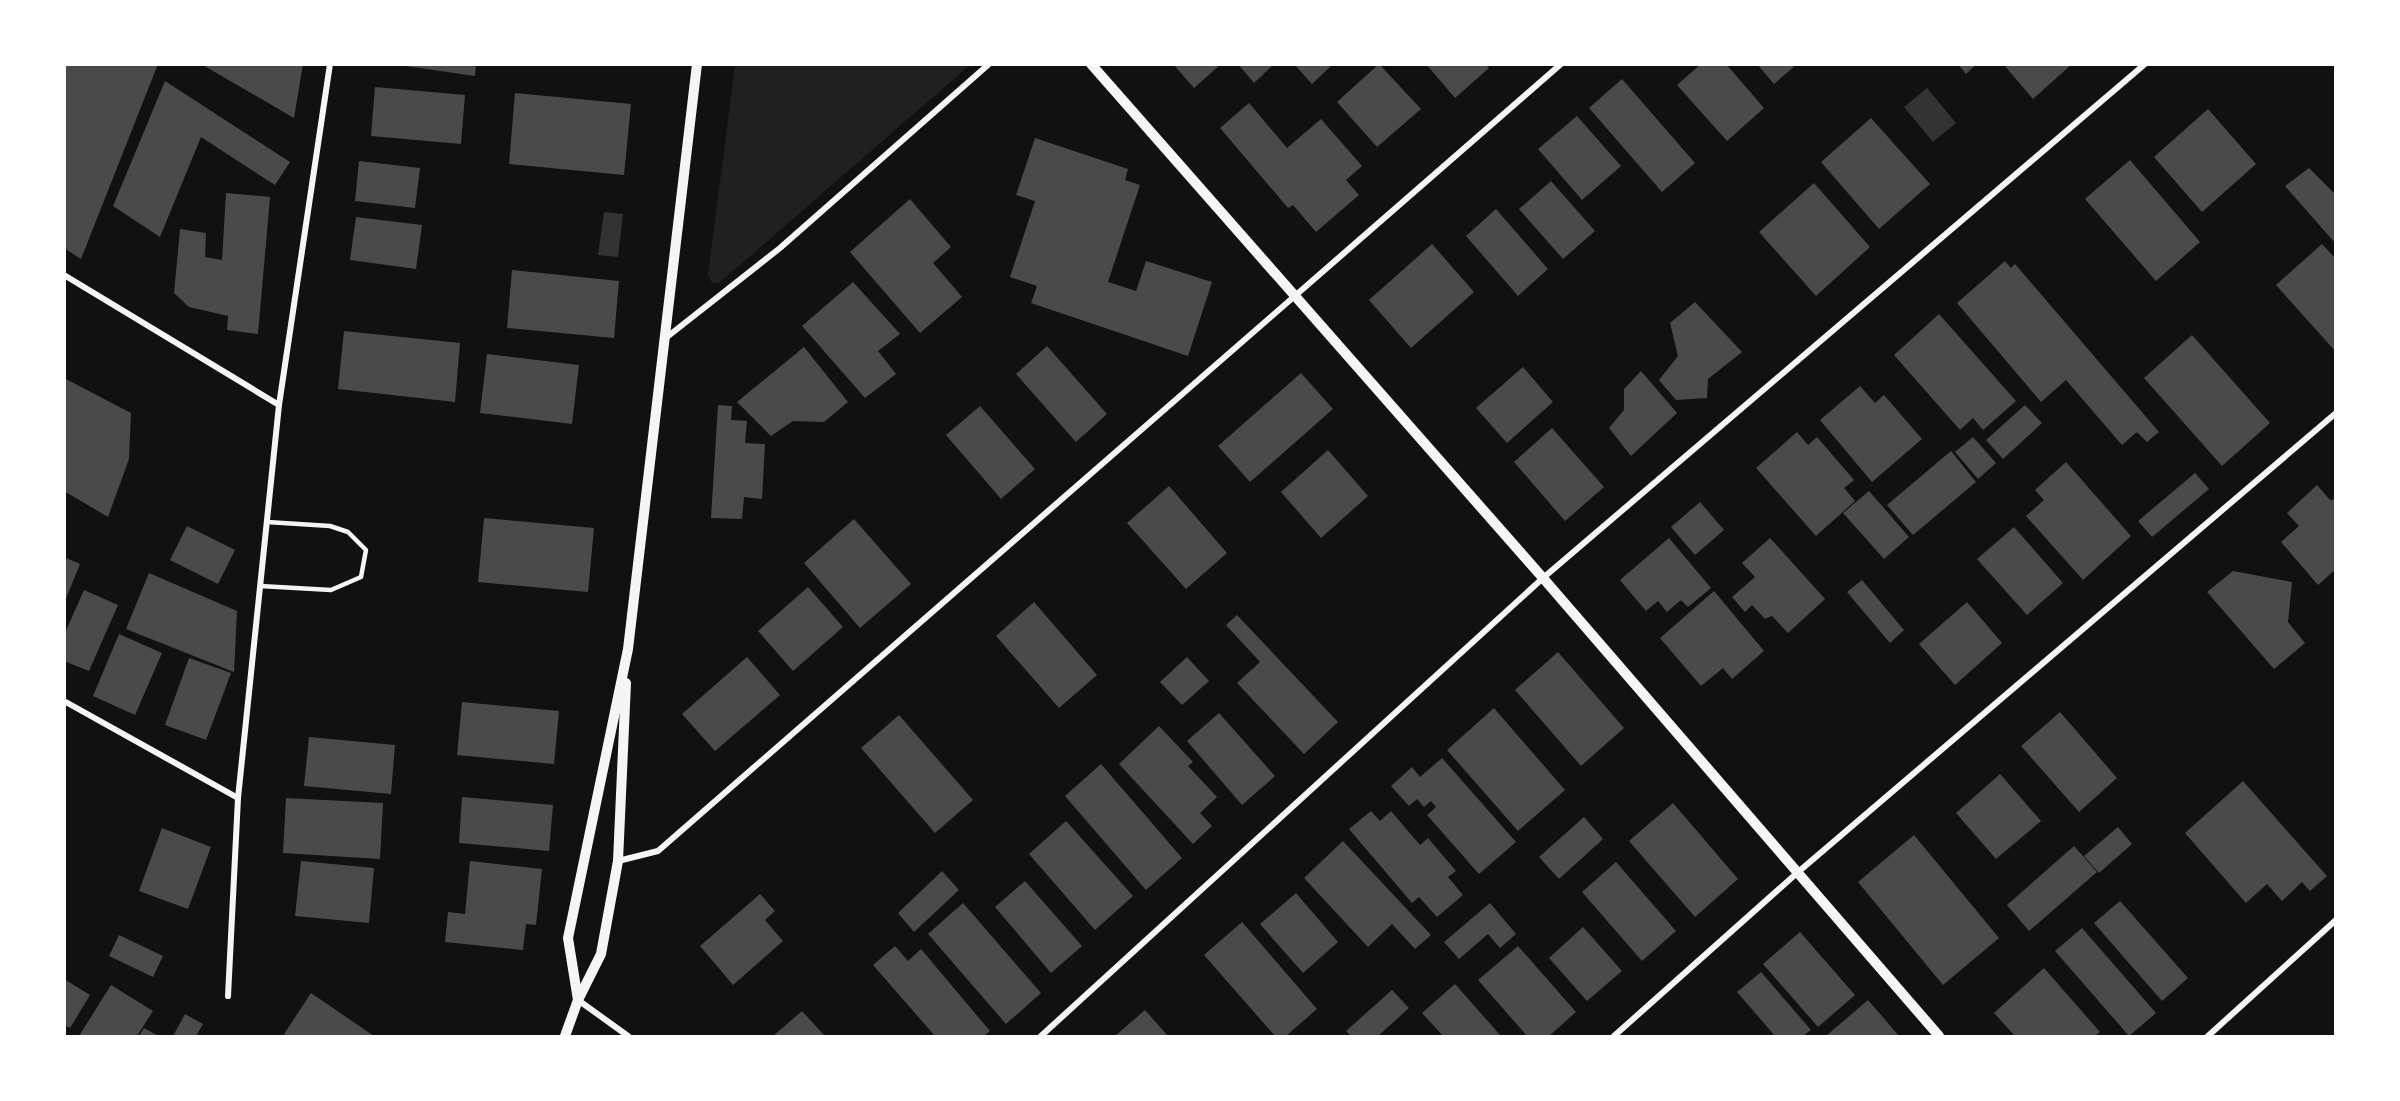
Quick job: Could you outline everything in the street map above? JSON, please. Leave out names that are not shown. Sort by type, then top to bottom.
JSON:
[{"type":"street","points":[[228,996],[238,798],[279,405],[330,64]]},
{"type":"street","points":[[565,1036],[578,1000],[601,954],[618,861],[628,649],[698,64]]},
{"type":"street","points":[[667,337],[780,248],[989,64]]},
{"type":"street","points":[[1091,64],[1543,578],[1939,1036]]},
{"type":"street","points":[[618,861],[658,851],[1561,64]]},
{"type":"street","points":[[1041,1036],[1543,578],[2145,64]]},
{"type":"street","points":[[64,275],[279,405]]},
{"type":"street","points":[[1614,1036],[1797,873],[2336,413]]},
{"type":"street","points":[[627,1036],[578,1000],[568,938],[628,649]]},
{"type":"street","points":[[64,701],[238,798]]},
{"type":"street","points":[[2208,1036],[2336,920]]},
{"type":"lane","points":[[260,586],[331,590],[361,577],[365,564],[366,550],[348,532],[330,526],[267,522]]},
{"type":"shaded area","points":[[735,64],[970,65],[719,283],[712,283],[708,275]]},
{"type":"shaded area","points":[[1927,88],[1956,123],[1933,142],[1904,107]]},
{"type":"shaded area","points":[[604,212],[623,214],[618,257],[598,255]]},
{"type":"building","points":[[64,64],[158,64],[81,259],[64,248]]},
{"type":"building","points":[[201,64],[303,64],[294,118]]},
{"type":"building","points":[[392,64],[476,64],[475,76]]},
{"type":"building","points":[[1173,64],[1221,64],[1194,88]]},
{"type":"building","points":[[1238,64],[1274,64],[1254,83]]},
{"type":"building","points":[[1294,64],[1333,64],[1312,84]]},
{"type":"building","points":[[1379,64],[1421,109],[1377,147],[1337,102]]},
{"type":"building","points":[[1426,64],[1486,64],[1489,68],[1455,98]]},
{"type":"building","points":[[1701,64],[1726,64],[1764,108],[1727,141],[1677,85]]},
{"type":"building","points":[[1757,64],[1797,64],[1774,84]]},
{"type":"building","points":[[1958,64],[1977,64],[1966,74]]},
{"type":"building","points":[[2003,64],[2072,64],[2033,99]]},
{"type":"building","points":[[1622,79],[1695,163],[1662,192],[1589,108]]},
{"type":"building","points":[[165,81],[290,162],[275,185],[201,137],[160,237],[113,206]]},
{"type":"building","points":[[375,87],[465,95],[461,144],[371,136]]},
{"type":"building","points":[[515,93],[631,104],[624,175],[509,164]]},
{"type":"building","points":[[1249,103],[1287,148],[1321,119],[1362,166],[1346,180],[1359,195],[1316,232],[1293,205],[1288,208],[1220,128]]},
{"type":"building","points":[[2208,109],[2256,164],[2202,212],[2154,157]]},
{"type":"building","points":[[1577,116],[1621,166],[1582,200],[1538,149]]},
{"type":"building","points":[[1871,118],[1930,184],[1879,229],[1821,162]]},
{"type":"building","points":[[1035,138],[1128,169],[1125,180],[1140,185],[1108,282],[1136,291],[1146,261],[1212,282],[1188,356],[1031,303],[1037,286],[1010,277],[1035,201],[1016,195]]},
{"type":"building","points":[[2130,160],[2200,242],[2156,281],[2085,199]]},
{"type":"building","points":[[359,161],[420,168],[415,208],[355,201]]},
{"type":"building","points":[[2309,168],[2336,195],[2336,244],[2285,186]]},
{"type":"building","points":[[1551,181],[1595,231],[1563,259],[1519,209]]},
{"type":"building","points":[[1814,183],[1870,247],[1816,296],[1759,232]]},
{"type":"building","points":[[226,193],[270,197],[258,334],[227,330],[228,316],[189,307],[174,293],[180,229],[206,233],[205,257],[222,260]]},
{"type":"building","points":[[910,199],[951,247],[933,263],[962,297],[920,333],[850,252]]},
{"type":"building","points":[[1496,209],[1548,269],[1518,296],[1466,236]]},
{"type":"building","points":[[356,217],[422,225],[416,269],[350,260]]},
{"type":"building","points":[[1432,244],[1474,292],[1411,348],[1369,300]]},
{"type":"building","points":[[2322,244],[2336,259],[2336,352],[2276,285]]},
{"type":"building","points":[[2005,261],[2011,268],[2015,264],[2159,432],[2147,442],[2137,432],[2122,445],[2066,380],[2041,402],[1957,303]]},
{"type":"building","points":[[512,270],[619,281],[614,338],[507,328]]},
{"type":"building","points":[[853,282],[900,334],[878,351],[896,374],[865,398],[802,326]]},
{"type":"building","points":[[1695,302],[1742,352],[1708,379],[1707,398],[1676,400],[1659,380],[1678,356],[1670,323]]},
{"type":"building","points":[[1939,314],[2016,401],[1983,430],[1973,418],[1960,430],[1894,355]]},
{"type":"building","points":[[344,331],[460,343],[455,402],[338,389]]},
{"type":"building","points":[[2192,335],[2270,423],[2222,466],[2144,378]]},
{"type":"building","points":[[1047,346],[1107,414],[1076,442],[1016,374]]},
{"type":"building","points":[[804,347],[848,402],[824,422],[793,421],[771,436],[737,402]]},
{"type":"building","points":[[487,354],[579,365],[572,424],[480,413]]},
{"type":"building","points":[[1523,367],[1553,402],[1507,443],[1476,408]]},
{"type":"building","points":[[1641,371],[1677,413],[1631,456],[1609,428],[1624,410],[1624,389]]},
{"type":"building","points":[[1301,373],[1333,409],[1250,482],[1218,446]]},
{"type":"building","points":[[64,378],[131,413],[129,459],[108,517],[64,491]]},
{"type":"building","points":[[1860,386],[1875,403],[1884,395],[1922,439],[1872,482],[1820,420]]},
{"type":"building","points":[[718,405],[732,406],[731,420],[747,421],[745,443],[765,444],[762,499],[744,497],[742,519],[711,518]]},
{"type":"building","points":[[2025,405],[2042,423],[2003,459],[1986,440]]},
{"type":"building","points":[[980,406],[1035,469],[1001,499],[946,435]]},
{"type":"building","points":[[1552,428],[1604,487],[1565,521],[1514,462]]},
{"type":"building","points":[[1797,432],[1808,445],[1817,437],[1854,480],[1844,488],[1855,501],[1816,536],[1756,468]]},
{"type":"building","points":[[1973,437],[1996,463],[1978,479],[1955,452]]},
{"type":"building","points":[[1328,450],[1368,496],[1321,538],[1281,492]]},
{"type":"building","points":[[1951,451],[1976,482],[1913,535],[1887,505]]},
{"type":"building","points":[[2066,462],[2131,536],[2083,580],[2026,516],[2044,500],[2035,490]]},
{"type":"building","points":[[2195,473],[2209,489],[2152,537],[2138,521]]},
{"type":"building","points":[[2317,485],[2330,500],[2336,499],[2336,569],[2318,585],[2281,542],[2299,526],[2287,513]]},
{"type":"building","points":[[1169,486],[1227,553],[1186,589],[1127,523]]},
{"type":"building","points":[[1869,491],[1909,537],[1884,559],[1843,513]]},
{"type":"building","points":[[1700,502],[1724,530],[1695,555],[1671,527]]},
{"type":"building","points":[[484,518],[594,528],[588,592],[478,582]]},
{"type":"building","points":[[854,519],[911,584],[860,628],[804,563]]},
{"type":"building","points":[[187,526],[235,550],[218,584],[170,560]]},
{"type":"building","points":[[2014,527],[2063,583],[2027,615],[1977,559]]},
{"type":"building","points":[[1669,538],[1711,588],[1688,607],[1681,600],[1667,612],[1658,601],[1646,611],[1620,580]]},
{"type":"building","points":[[1770,538],[1825,599],[1788,633],[1772,616],[1765,619],[1752,605],[1745,612],[1732,597],[1755,577],[1742,563]]},
{"type":"building","points":[[64,557],[80,564],[65,601],[64,601]]},
{"type":"building","points":[[2233,571],[2292,582],[2288,622],[2305,643],[2274,669],[2207,592]]},
{"type":"building","points":[[149,573],[237,611],[234,672],[126,629]]},
{"type":"building","points":[[1862,580],[1904,630],[1890,643],[1847,592]]},
{"type":"building","points":[[808,587],[843,627],[793,671],[758,631]]},
{"type":"building","points":[[84,590],[118,605],[89,671],[64,661],[64,635]]},
{"type":"building","points":[[1714,591],[1764,651],[1732,679],[1723,668],[1701,686],[1660,638]]},
{"type":"building","points":[[1034,602],[1097,675],[1059,708],[996,636]]},
{"type":"building","points":[[1967,602],[2002,643],[1955,685],[1919,644]]},
{"type":"building","points":[[1237,615],[1338,722],[1304,754],[1237,683],[1260,662],[1226,625]]},
{"type":"building","points":[[119,634],[162,653],[135,715],[93,696]]},
{"type":"building","points":[[1558,652],[1624,728],[1581,766],[1515,690]]},
{"type":"building","points":[[747,657],[780,695],[715,751],[682,714]]},
{"type":"building","points":[[1187,657],[1209,681],[1182,705],[1160,682]]},
{"type":"building","points":[[189,658],[231,673],[206,740],[165,725]]},
{"type":"building","points":[[462,702],[559,711],[554,764],[457,755]]},
{"type":"building","points":[[1494,708],[1565,790],[1518,831],[1447,750]]},
{"type":"building","points":[[2060,712],[2117,778],[2079,812],[2021,746]]},
{"type":"building","points":[[1219,713],[1275,776],[1242,805],[1187,741]]},
{"type":"building","points":[[899,715],[973,800],[935,833],[861,748]]},
{"type":"building","points":[[1159,726],[1193,762],[1188,766],[1217,797],[1200,813],[1212,826],[1193,844],[1119,764]]},
{"type":"building","points":[[309,737],[395,745],[391,794],[304,786]]},
{"type":"building","points":[[1442,758],[1516,842],[1479,874],[1427,815],[1436,807],[1431,801],[1424,807],[1417,799],[1409,806],[1391,786],[1412,767],[1420,777]]},
{"type":"building","points":[[1101,764],[1182,858],[1146,890],[1065,796]]},
{"type":"building","points":[[2000,774],[2041,821],[1996,859],[1956,813]]},
{"type":"building","points":[[2243,781],[2327,876],[2310,891],[2302,882],[2282,901],[2267,884],[2246,903],[2185,833]]},
{"type":"building","points":[[462,797],[553,805],[549,851],[459,843]]},
{"type":"building","points":[[286,798],[383,803],[380,859],[283,853]]},
{"type":"building","points":[[1673,803],[1738,879],[1695,917],[1629,841]]},
{"type":"building","points":[[1371,811],[1380,821],[1391,811],[1420,845],[1428,838],[1456,871],[1448,877],[1463,895],[1437,917],[1419,897],[1412,903],[1349,829]]},
{"type":"building","points":[[1584,817],[1603,839],[1559,879],[1539,857]]},
{"type":"building","points":[[1066,821],[1133,896],[1095,930],[1029,854]]},
{"type":"building","points":[[2118,827],[2132,844],[2099,873],[2084,856]]},
{"type":"building","points":[[162,828],[211,847],[188,909],[139,891]]},
{"type":"building","points":[[1914,835],[1999,938],[1943,985],[1858,882]]},
{"type":"building","points":[[1343,841],[1431,935],[1415,949],[1392,924],[1368,947],[1304,878]]},
{"type":"building","points":[[2074,846],[2097,872],[2029,931],[2007,905]]},
{"type":"building","points":[[301,861],[374,868],[369,923],[295,916]]},
{"type":"building","points":[[470,861],[542,869],[536,925],[526,924],[523,950],[445,942],[448,912],[465,914]]},
{"type":"building","points":[[1616,862],[1676,931],[1642,961],[1582,892]]},
{"type":"building","points":[[942,871],[959,890],[914,932],[898,913]]},
{"type":"building","points":[[1025,881],[1082,946],[1051,973],[995,907]]},
{"type":"building","points":[[1296,893],[1338,942],[1303,973],[1260,924]]},
{"type":"building","points":[[760,894],[775,911],[765,920],[783,941],[733,985],[700,946]]},
{"type":"building","points":[[2120,901],[2188,978],[2162,1001],[2094,923]]},
{"type":"building","points":[[963,903],[1041,993],[1006,1024],[928,934]]},
{"type":"building","points":[[1490,903],[1516,934],[1500,948],[1488,934],[1459,959],[1444,942]]},
{"type":"building","points":[[1242,922],[1317,1009],[1286,1036],[1275,1036],[1204,955]]},
{"type":"building","points":[[1583,927],[1622,971],[1587,1001],[1549,958]]},
{"type":"building","points":[[2082,928],[2156,1013],[2129,1036],[2055,951]]},
{"type":"building","points":[[1800,932],[1855,995],[1818,1027],[1763,964]]},
{"type":"building","points":[[119,935],[163,956],[153,977],[109,956]]},
{"type":"building","points":[[895,946],[908,961],[921,949],[990,1031],[984,1036],[935,1036],[873,965]]},
{"type":"building","points":[[1518,946],[1576,1012],[1549,1036],[1527,1036],[1478,980]]},
{"type":"building","points":[[2044,968],[2100,1032],[2095,1036],[2015,1036],[1994,1013]]},
{"type":"building","points":[[1761,972],[1811,1030],[1803,1036],[1775,1036],[1737,992]]},
{"type":"building","points":[[64,979],[90,995],[70,1028],[64,1025]]},
{"type":"building","points":[[1455,984],[1501,1036],[1443,1036],[1422,1013]]},
{"type":"building","points":[[111,985],[153,1011],[137,1036],[79,1036]]},
{"type":"building","points":[[1392,990],[1409,1008],[1378,1036],[1351,1036],[1346,1031]]},
{"type":"building","points":[[311,993],[374,1036],[288,1036],[284,1034]]},
{"type":"building","points":[[1868,1000],[1899,1036],[1826,1036]]},
{"type":"building","points":[[1145,1010],[1168,1036],[1115,1036]]},
{"type":"building","points":[[802,1011],[825,1036],[773,1036]]},
{"type":"building","points":[[185,1014],[203,1024],[196,1036],[173,1036]]},
{"type":"building","points":[[144,1028],[158,1036],[139,1036]]}]
